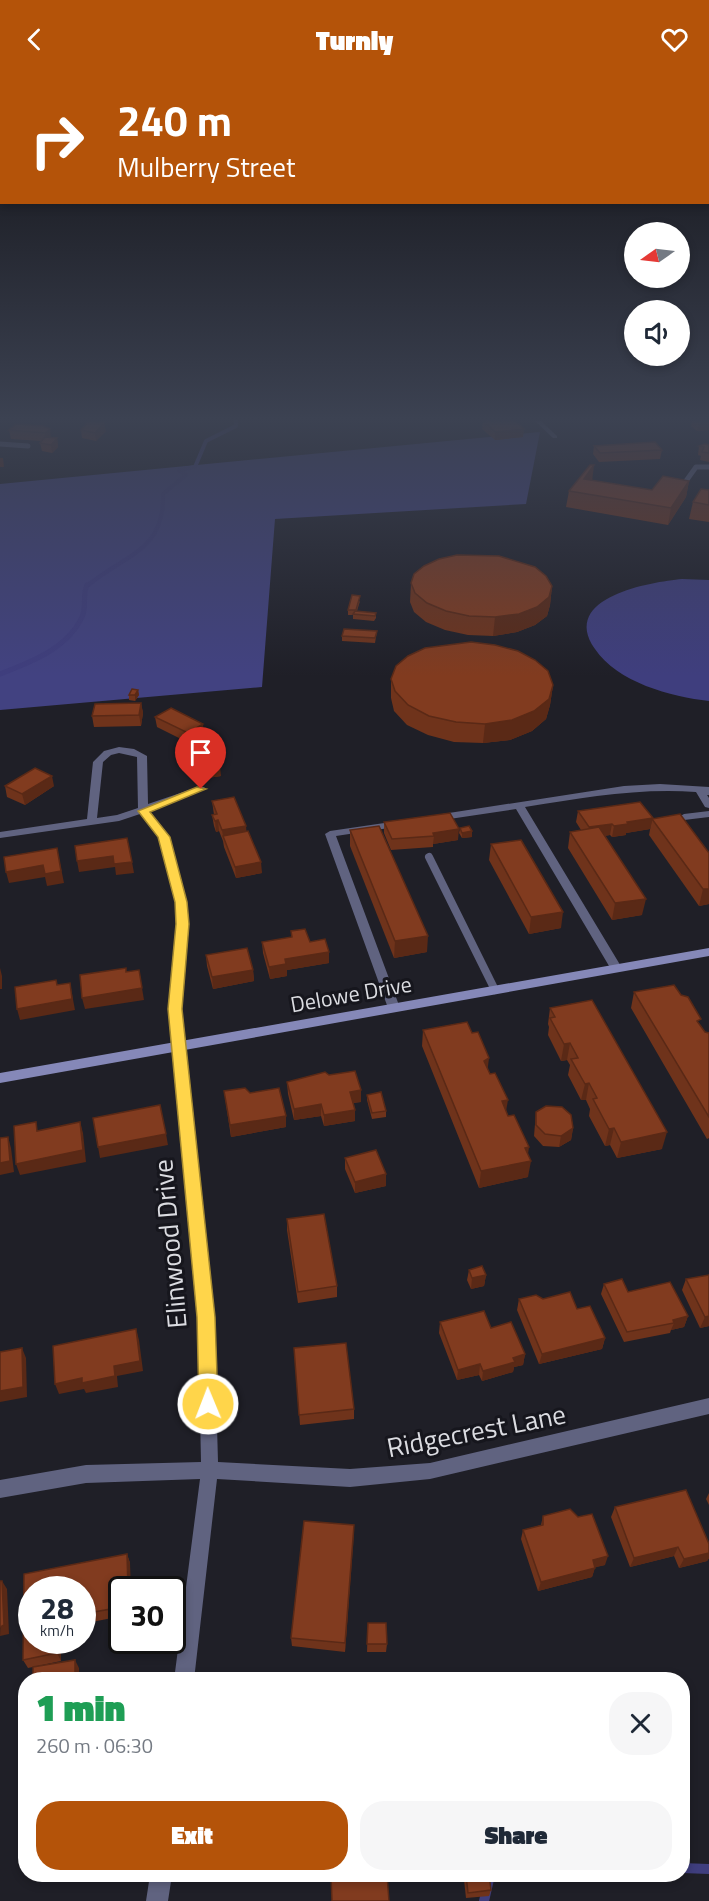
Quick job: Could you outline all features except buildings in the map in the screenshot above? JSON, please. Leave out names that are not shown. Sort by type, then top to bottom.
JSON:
[{"type":"street","points":[[92,822],[98,762],[102,756],[120,749],[131,750],[142,756],[143,811]]},
{"type":"street","points":[[425,820],[624,789],[660,787],[709,791]]},
{"type":"street","points":[[0,835],[119,818],[201,789]]},
{"type":"street","points":[[709,791],[700,793],[709,805]]},
{"type":"street","points":[[519,806],[616,968]]},
{"type":"street","name":"Elinwood Drive","points":[[143,811],[164,837],[181,902],[182,924],[175,1009],[206,1317],[210,1470],[185,1672]]},
{"type":"street","points":[[684,817],[709,814]]},
{"type":"street","points":[[394,1008],[330,834],[413,822]]},
{"type":"street","name":"Delowe Drive","points":[[0,1078],[709,952]]},
{"type":"street","name":"Ridgecrest Lane","points":[[0,1489],[86,1474],[210,1470],[350,1478],[430,1471],[709,1406]]},
{"type":"street","points":[[157,1901],[159,1882]]},
{"type":"lane","points":[[429,857],[495,990]]},
{"type":"shaded area","points":[[0,506],[491,506],[275,519],[262,687],[0,710]]},
{"type":"shaded area","points":[[682,579],[709,580],[709,701],[678,696],[631,679],[605,661],[595,649],[587,631],[589,617],[599,605],[613,596],[650,584]]},
{"type":"waterway","points":[[87,587],[139,551],[149,541],[157,529],[162,506]]},
{"type":"waterway","points":[[0,674],[47,653],[67,638],[82,617],[87,587]]},
{"type":"waterway","points":[[690,1868],[709,1869]]},
{"type":"waterway","points":[[484,1901],[488,1882]]},
{"type":"route","points":[[201,789],[143,811],[164,837],[181,902],[182,924],[175,1009],[206,1317],[208,1404]]}]
